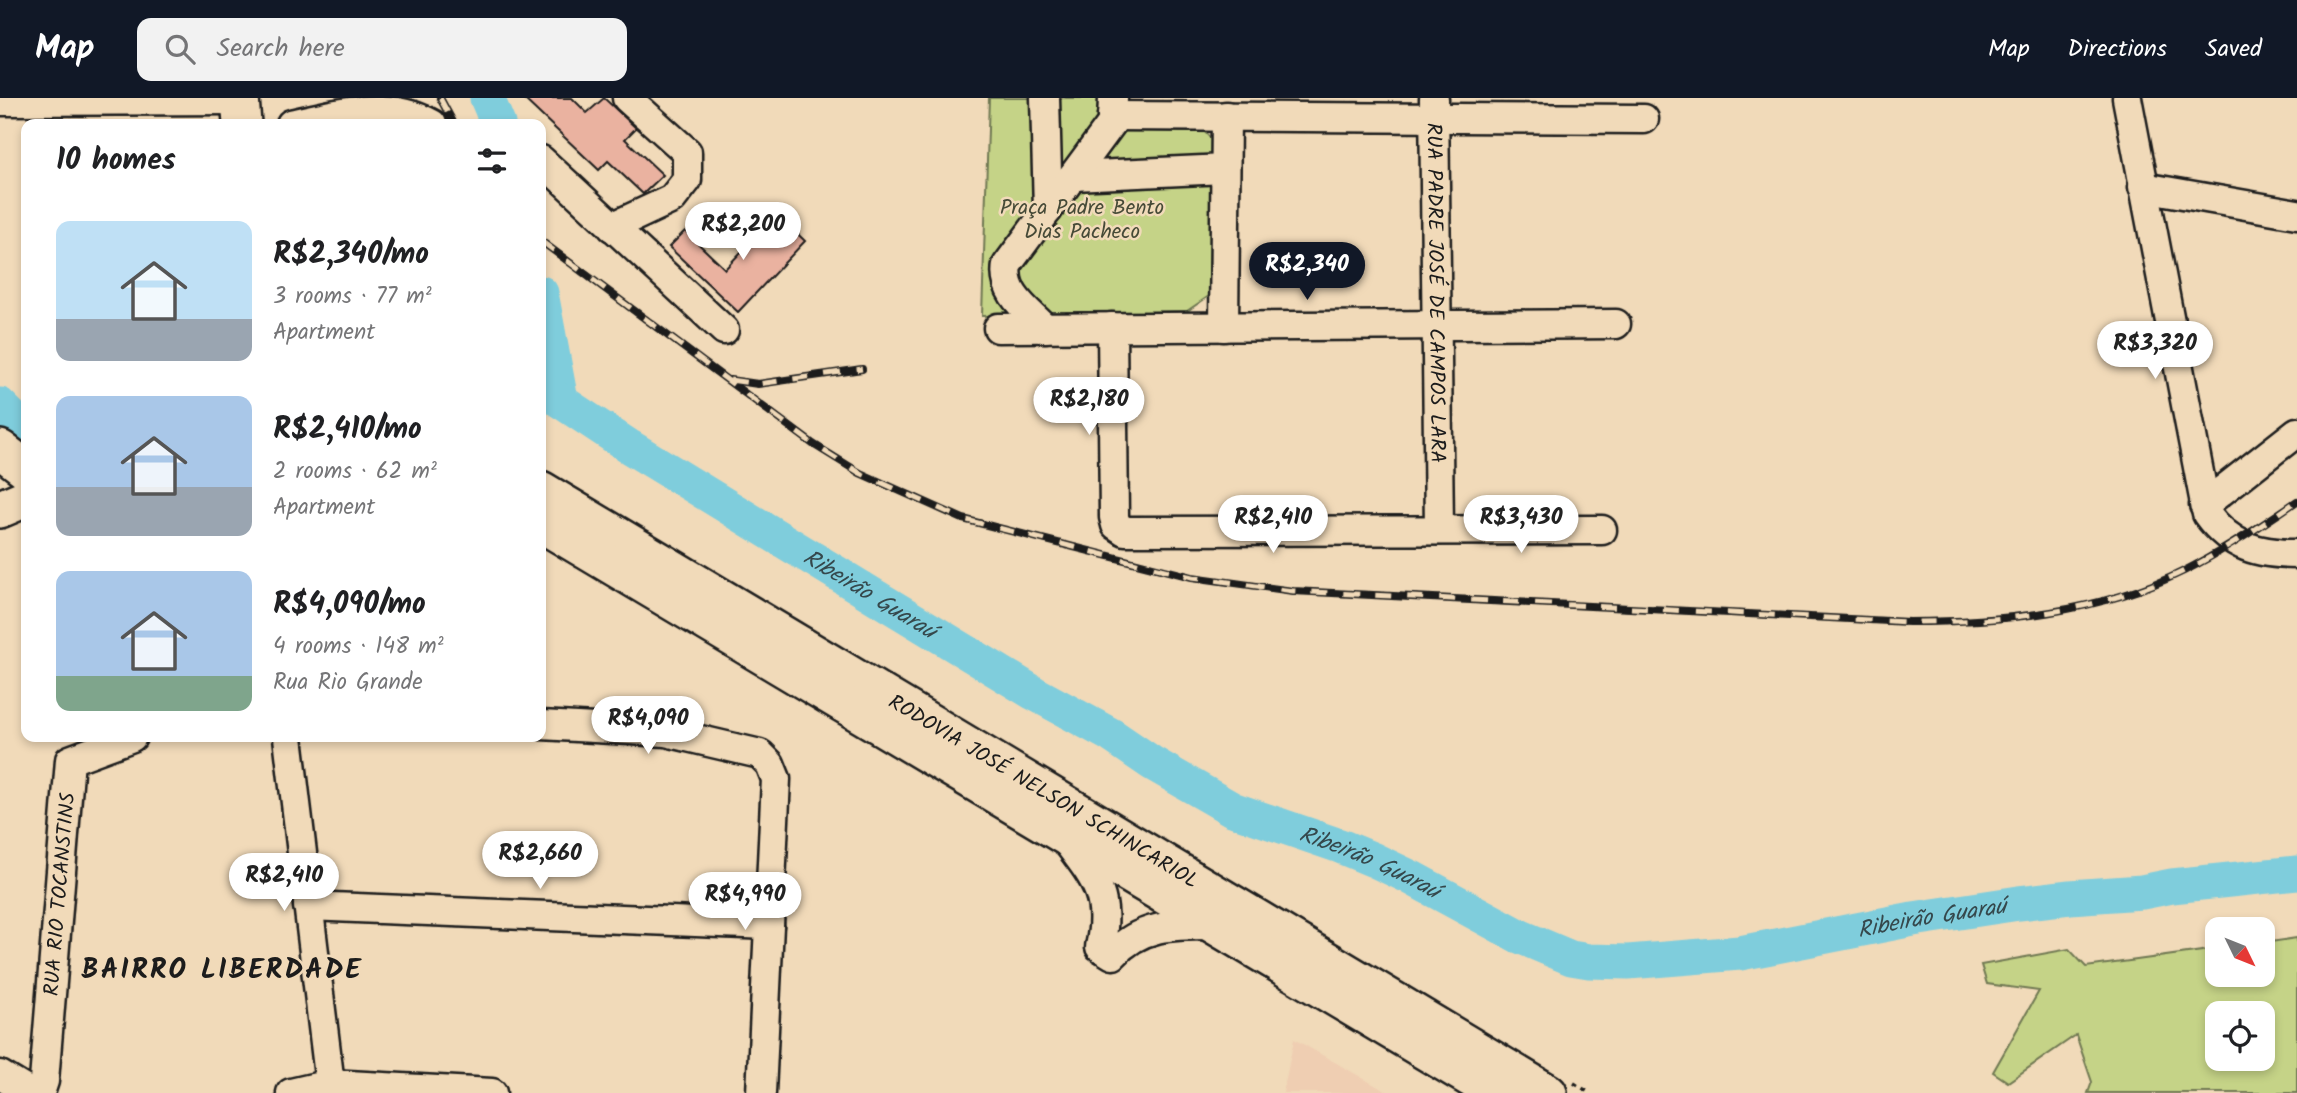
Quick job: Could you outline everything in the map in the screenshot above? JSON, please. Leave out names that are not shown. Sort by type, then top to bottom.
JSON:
[{"type":"main road","points":[[0,449],[21,465]]},
{"type":"main road","name":"RODOVIA JOSÉ NELSON SCHINCARIOL","points":[[546,493],[1548,1093]]},
{"type":"main road","points":[[0,509],[21,500]]},
{"type":"main road","name":"RODOVIA JOSÉ NELSON SCHINCARIOL","points":[[546,526],[1496,1093]]},
{"type":"street","points":[[612,227],[672,200],[687,180],[687,152],[627,98]]},
{"type":"street","points":[[1045,98],[1048,210]]},
{"type":"street","points":[[2127,98],[2204,505],[2214,523],[2234,542],[2264,551],[2297,554]]},
{"type":"street","points":[[5,100],[241,108]]},
{"type":"street","points":[[1045,328],[1009,290],[1005,276],[1007,265],[1112,123],[1112,107],[1226,116],[1434,108],[1644,119]]},
{"type":"street","points":[[312,119],[355,109],[377,108],[402,111],[420,119]]},
{"type":"street","name":"RUA PADRE JOSÉ DE CAMPOS LARA","points":[[1434,108],[1439,530]]},
{"type":"street","points":[[1224,327],[1226,116]]},
{"type":"street","points":[[546,165],[724,330]]},
{"type":"street","points":[[1073,176],[1226,169]]},
{"type":"street","points":[[2143,187],[2297,214]]},
{"type":"street","points":[[998,328],[1616,324]]},
{"type":"street","points":[[1112,327],[1114,517],[1119,528],[1129,531],[1602,530]]},
{"type":"street","points":[[2204,505],[2297,432]]},
{"type":"street","points":[[546,725],[666,732],[760,754],[770,764],[776,779],[761,1093]]},
{"type":"street","name":"RUA RIO TOCANSTINS","points":[[40,1093],[44,1081],[70,760],[119,742]]},
{"type":"street","points":[[289,742],[331,1088]]},
{"type":"street","points":[[1062,835],[1100,890],[1105,912],[1100,947],[1112,955],[1129,940],[1159,927],[1214,925]]},
{"type":"street","points":[[308,906],[769,925]]},
{"type":"street","points":[[0,1075],[30,1093]]},
{"type":"street","points":[[291,1093],[331,1088],[492,1093]]},
{"type":"shaded area","points":[[1294,1039],[1389,1093],[1283,1093]]},
{"type":"green space","name":"Praça Padre Bento Dias Pacheco","points":[[989,98],[1100,98],[1100,125],[1204,131],[1212,140],[1209,296],[1187,311],[982,316]]},
{"type":"green space","points":[[2297,938],[2297,1093],[2088,1093],[2092,1082],[2076,1035],[2008,1082],[1993,1072],[2039,991],[1987,984],[1981,965],[2069,949],[2086,967],[2205,951],[2205,987],[2275,987],[2275,941]]},
{"type":"building","points":[[523,98],[572,98],[587,113],[604,98],[636,128],[625,139],[663,175],[643,194],[608,161],[599,170]]},
{"type":"building","points":[[777,214],[805,241],[738,312],[669,247],[685,231],[725,269]]},
{"type":"waterway","points":[[487,98],[496,119]]},
{"type":"waterway","points":[[546,320],[561,401]]},
{"type":"waterway","name":"Ribeirão Guaraú","points":[[546,391],[630,447],[884,602],[1232,809],[1374,860],[1519,936],[1571,958],[1628,962],[1740,953],[1913,919],[2019,903],[2142,892],[2172,886],[2297,873]]},
{"type":"waterway","points":[[0,405],[21,426]]},
{"type":"railway","points":[[440,98],[451,119]]},
{"type":"railway","points":[[546,245],[813,444],[860,473],[963,519],[1192,577],[1293,591],[1909,622],[1979,620],[2084,606],[2152,585],[2213,555],[2297,501]]},
{"type":"railway","points":[[730,380],[758,384],[862,369]]},
{"type":"district","name":"BAIRRO LIBERDADE","points":[[222,968]]}]
